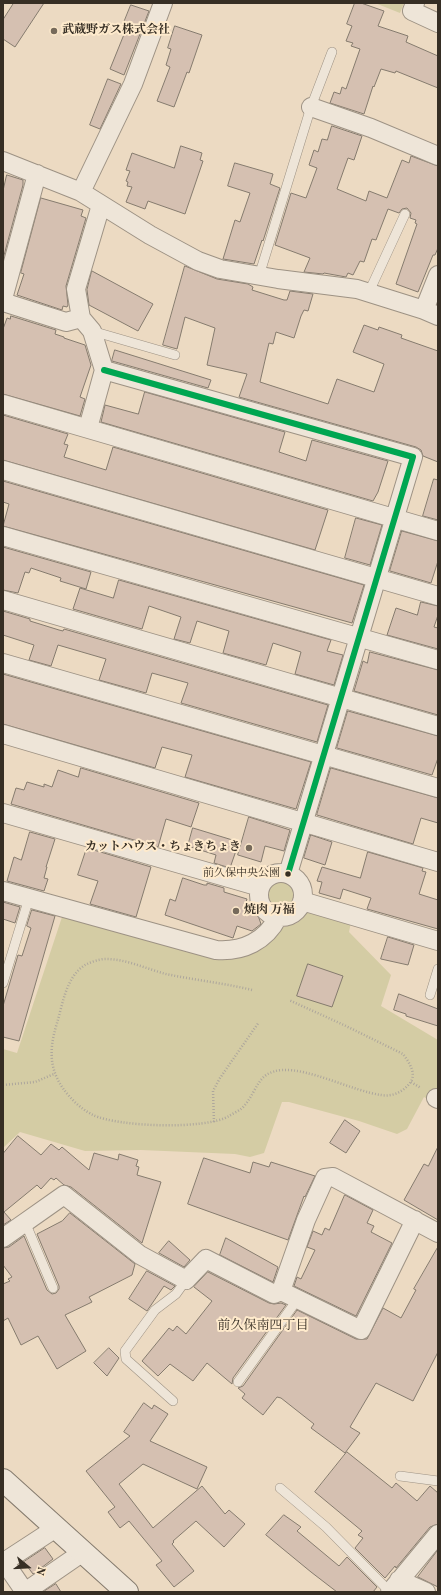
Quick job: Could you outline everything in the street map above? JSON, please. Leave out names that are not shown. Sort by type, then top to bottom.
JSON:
[{"type":"street","points":[[81,192],[133,84],[163,3]]},
{"type":"street","points":[[415,3],[412,11],[438,22]]},
{"type":"street","points":[[311,107],[371,128],[438,156]]},
{"type":"street","points":[[3,161],[81,192],[198,261],[220,269],[259,276],[357,289],[431,313],[438,274]]},
{"type":"street","points":[[3,299],[37,174]]},
{"type":"street","points":[[88,428],[104,370],[92,331],[81,318],[76,289],[101,205]]},
{"type":"street","points":[[3,302],[66,322],[81,318]]},
{"type":"street","points":[[104,370],[413,457],[378,578],[302,822],[288,874]]},
{"type":"street","points":[[3,404],[438,531]]},
{"type":"street","points":[[3,470],[438,596]]},
{"type":"street","points":[[3,536],[438,660]]},
{"type":"street","points":[[3,600],[438,726]]},
{"type":"street","points":[[3,663],[438,788]]},
{"type":"street","points":[[3,734],[438,862]]},
{"type":"street","points":[[3,813],[260,887]]},
{"type":"street","points":[[282,873],[288,874],[296,879],[301,886],[302,901],[298,910],[286,917],[278,917],[267,912],[260,902],[260,887],[264,880],[269,876],[282,873]]},
{"type":"street","points":[[3,890],[216,950],[226,951],[250,945],[264,937],[272,928],[278,917]]},
{"type":"street","points":[[302,901],[438,941]]},
{"type":"street","points":[[3,1238],[64,1195],[140,1255],[186,1280],[206,1259],[274,1294],[281,1291],[306,1220],[325,1178],[333,1177],[438,1233]]},
{"type":"street","points":[[281,1291],[361,1330],[415,1220]]},
{"type":"street","points":[[3,1480],[127,1592]]},
{"type":"street","points":[[56,1528],[6,1568],[25,1592],[83,1552]]},
{"type":"street","points":[[393,1588],[420,1554],[436,1541]]},
{"type":"street","points":[[393,1588],[426,1592]]},
{"type":"lane","points":[[259,276],[311,107],[332,52]]},
{"type":"lane","points":[[369,292],[405,214]]},
{"type":"lane","points":[[92,331],[175,355]]},
{"type":"lane","points":[[3,983],[29,898]]},
{"type":"lane","points":[[430,995],[438,969]]},
{"type":"lane","points":[[25,1222],[53,1288]]},
{"type":"lane","points":[[173,1401],[126,1359],[125,1351],[155,1310],[176,1294],[186,1280]]},
{"type":"lane","points":[[238,1382],[297,1300]]},
{"type":"lane","points":[[400,1476],[438,1481]]},
{"type":"lane","points":[[280,1488],[326,1526],[393,1588]]},
{"type":"path","points":[[252,990],[170,975],[119,960],[105,959],[84,966],[73,977],[65,993],[52,1038],[51,1058],[54,1074],[70,1098],[93,1115],[114,1121],[144,1124],[214,1122],[227,1117],[244,1107],[259,1081],[263,1077],[273,1072],[283,1070],[302,1073],[382,1096],[402,1092],[411,1082],[413,1076],[409,1062],[403,1054],[288,1000]]},
{"type":"path","points":[[214,1122],[213,1091],[220,1078],[259,1022]]},
{"type":"path","points":[[3,1085],[35,1082],[54,1074]]},
{"type":"shaded area","points":[[375,3],[404,3],[400,13]]},
{"type":"shaded area","points":[[280,880],[290,884],[294,894],[290,904],[280,908],[270,904],[266,894],[270,884]]},
{"type":"shaded area","points":[[309,910],[351,922],[349,932],[391,975],[381,1006],[438,1040],[438,1093],[434,1103],[424,1097],[407,1129],[397,1134],[359,1121],[289,1102],[282,1102],[264,1153],[250,1157],[235,1154],[141,1150],[85,1151],[20,1132],[3,1148],[3,1049],[17,1053],[63,914],[224,957],[281,928],[297,923]]},
{"type":"building","points":[[14,3],[44,3],[15,47],[3,39],[3,20]]},
{"type":"building","points":[[355,3],[361,3],[384,11],[378,26],[408,36],[406,42],[438,56],[438,88],[396,71],[395,73],[381,69],[374,87],[373,86],[364,114],[330,103],[334,92],[340,94],[342,87],[346,89],[360,49],[351,46],[353,43],[346,41],[352,26],[347,24]]},
{"type":"building","points":[[131,5],[149,11],[124,75],[110,69],[127,27],[123,25]]},
{"type":"building","points":[[175,26],[202,35],[189,73],[187,72],[174,107],[157,101],[170,67],[166,65],[171,49],[168,48]]},
{"type":"building","points":[[108,79],[121,84],[100,129],[90,125]]},
{"type":"building","points":[[332,126],[362,136],[354,160],[348,158],[337,189],[366,201],[369,191],[387,198],[402,160],[409,163],[411,156],[438,166],[438,248],[435,255],[433,255],[418,292],[396,284],[417,224],[415,223],[416,220],[410,218],[411,213],[407,208],[402,209],[399,213],[388,209],[376,240],[372,239],[364,262],[360,261],[353,275],[348,273],[346,277],[324,273],[304,272],[310,258],[275,245],[291,193],[306,198],[317,168],[309,165],[314,150],[318,152],[322,139],[327,140]]},
{"type":"building","points":[[181,146],[202,153],[200,160],[203,161],[185,214],[148,201],[145,209],[126,202],[132,187],[127,186],[128,182],[126,181],[130,171],[126,170],[132,153],[174,168]]},
{"type":"building","points":[[235,163],[273,174],[270,184],[280,188],[254,264],[223,259],[235,220],[240,222],[250,193],[228,186]]},
{"type":"building","points":[[7,175],[23,180],[23,185],[3,259],[3,191]]},
{"type":"building","points":[[41,198],[83,210],[81,216],[86,218],[66,286],[68,305],[67,307],[63,306],[62,310],[17,295],[24,274],[21,273]]},
{"type":"building","points":[[185,266],[217,279],[248,284],[253,287],[252,290],[284,300],[287,300],[290,291],[313,294],[308,311],[304,310],[301,316],[294,338],[276,332],[273,344],[269,343],[260,382],[328,404],[337,379],[374,392],[384,364],[353,352],[364,325],[378,330],[379,327],[402,335],[401,338],[438,351],[438,462],[423,456],[421,450],[416,447],[239,397],[247,374],[207,365],[215,328],[185,317],[177,349],[163,345]]},
{"type":"building","points":[[92,271],[153,304],[138,331],[89,305],[87,290]]},
{"type":"building","points":[[11,316],[56,330],[55,334],[85,345],[91,365],[80,397],[85,399],[80,416],[3,394],[3,329],[7,318],[10,319]]},
{"type":"building","points":[[115,350],[211,380],[208,388],[112,361]]},
{"type":"building","points":[[145,392],[285,432],[279,452],[306,461],[312,440],[388,461],[378,492],[373,501],[101,422],[105,405],[138,414]]},
{"type":"building","points":[[3,415],[68,434],[64,444],[68,445],[64,457],[106,470],[113,447],[328,510],[315,550],[3,460]]},
{"type":"building","points":[[434,479],[438,480],[438,520],[423,516]]},
{"type":"building","points":[[3,481],[364,585],[352,623],[3,526],[9,504],[3,502]]},
{"type":"building","points":[[356,518],[382,525],[370,565],[345,558]]},
{"type":"building","points":[[402,531],[438,541],[438,561],[431,583],[390,571]]},
{"type":"building","points":[[3,547],[91,572],[86,589],[60,581],[61,578],[31,568],[29,573],[25,572],[18,593],[3,590]]},
{"type":"building","points":[[119,580],[331,640],[327,651],[343,655],[334,685],[295,674],[301,652],[273,643],[266,665],[223,653],[229,631],[197,621],[190,643],[174,639],[181,617],[149,606],[142,629],[73,609],[80,588],[113,598]]},
{"type":"building","points":[[421,602],[438,606],[438,615],[434,627],[438,628],[438,649],[387,635],[396,608],[417,615]]},
{"type":"building","points":[[3,611],[59,630],[63,631],[64,629],[328,705],[317,742],[181,703],[188,683],[152,673],[146,693],[99,680],[106,659],[58,645],[51,666],[29,660],[34,645],[3,635]]},
{"type":"building","points":[[370,652],[438,670],[438,715],[354,691],[363,661],[367,663]]},
{"type":"building","points":[[3,674],[311,762],[296,809],[185,777],[192,755],[162,747],[155,768],[3,724]]},
{"type":"building","points":[[348,711],[438,736],[438,758],[432,775],[337,748]]},
{"type":"building","points":[[81,768],[199,803],[191,827],[166,819],[158,847],[11,804],[16,788],[24,790],[27,782],[44,787],[44,784],[52,787],[58,770],[78,777]]},
{"type":"building","points":[[331,768],[438,798],[438,823],[421,818],[413,844],[317,815]]},
{"type":"building","points":[[249,817],[290,830],[284,851],[265,846],[261,862],[238,855]]},
{"type":"building","points":[[193,828],[239,842],[230,868],[214,863],[216,855],[188,846]]},
{"type":"building","points":[[30,832],[55,839],[46,867],[44,878],[48,879],[44,891],[7,881],[14,857],[21,860]]},
{"type":"building","points":[[311,835],[332,842],[325,865],[304,858]]},
{"type":"building","points":[[87,848],[151,867],[136,917],[90,904],[98,881],[78,875]]},
{"type":"building","points":[[368,852],[423,868],[422,871],[426,872],[419,894],[438,900],[438,929],[367,909],[371,898],[343,889],[340,899],[319,893],[322,882],[317,881],[322,867],[360,878]]},
{"type":"building","points":[[183,878],[204,885],[207,885],[207,883],[224,888],[224,892],[247,899],[245,905],[255,907],[261,924],[252,931],[237,926],[233,938],[165,915],[170,899],[175,901]]},
{"type":"building","points":[[3,902],[20,907],[15,923],[3,919]]},
{"type":"building","points":[[32,910],[55,916],[19,1041],[3,1037],[3,1006],[18,955],[22,956],[31,928],[27,926]]},
{"type":"building","points":[[388,937],[414,945],[408,965],[381,959]]},
{"type":"building","points":[[308,964],[343,976],[332,1007],[297,996]]},
{"type":"building","points":[[399,994],[438,1009],[438,1026],[406,1016],[406,1014],[394,1010]]},
{"type":"building","points":[[345,1120],[360,1131],[346,1153],[330,1143]]},
{"type":"building","points":[[18,1136],[41,1155],[51,1144],[59,1150],[62,1147],[89,1170],[94,1153],[118,1160],[119,1154],[138,1160],[136,1166],[139,1167],[137,1175],[161,1182],[142,1243],[71,1187],[64,1185],[56,1178],[54,1180],[51,1178],[41,1189],[37,1185],[4,1212],[11,1220],[3,1225],[3,1154]]},
{"type":"building","points":[[438,1147],[438,1220],[404,1200],[424,1164],[428,1166]]},
{"type":"building","points":[[204,1158],[250,1173],[253,1162],[269,1167],[271,1162],[315,1176],[305,1197],[304,1196],[288,1240],[188,1204]]},
{"type":"building","points":[[345,1195],[373,1210],[367,1223],[374,1226],[371,1232],[392,1243],[356,1316],[294,1286],[297,1277],[301,1279],[315,1250],[307,1247],[313,1231],[322,1235],[325,1228],[329,1230]]},
{"type":"building","points":[[70,1213],[135,1264],[132,1275],[89,1297],[92,1302],[65,1315],[86,1351],[57,1369],[38,1336],[21,1345],[8,1318],[3,1321],[3,1284],[10,1281],[8,1279],[12,1277],[3,1265],[3,1248],[9,1247],[24,1236],[47,1290],[52,1294],[56,1293],[59,1286],[37,1234],[62,1221]]},
{"type":"building","points":[[226,1238],[278,1267],[273,1282],[220,1255]]},
{"type":"building","points":[[169,1241],[190,1260],[184,1267],[159,1253]]},
{"type":"building","points":[[438,1247],[438,1352],[413,1401],[376,1383],[350,1427],[360,1433],[345,1453],[311,1428],[314,1424],[281,1398],[277,1397],[263,1415],[242,1398],[245,1394],[238,1388],[243,1386],[297,1310],[356,1339],[367,1339],[383,1308],[401,1318],[416,1290],[414,1289]]},
{"type":"building","points":[[147,1271],[175,1286],[171,1290],[164,1286],[147,1311],[129,1299]]},
{"type":"building","points":[[208,1272],[269,1303],[281,1303],[286,1305],[233,1378],[232,1384],[207,1363],[193,1381],[170,1364],[158,1376],[142,1361],[169,1328],[173,1331],[177,1326],[186,1334],[212,1301],[194,1287]]},
{"type":"building","points":[[109,1348],[119,1358],[107,1376],[94,1363]]},
{"type":"building","points":[[144,1403],[152,1409],[154,1405],[168,1414],[150,1441],[207,1467],[197,1489],[143,1464],[119,1484],[153,1528],[202,1486],[225,1514],[229,1510],[245,1524],[224,1547],[196,1521],[173,1541],[174,1542],[172,1544],[194,1571],[174,1587],[156,1565],[162,1561],[129,1521],[120,1528],[108,1512],[115,1507],[86,1471],[130,1436],[124,1432]]},
{"type":"building","points":[[347,1452],[392,1488],[396,1483],[417,1501],[430,1486],[438,1493],[438,1524],[430,1527],[396,1568],[395,1566],[385,1578],[355,1548],[363,1538],[358,1535],[362,1531],[315,1492]]},
{"type":"building","points":[[284,1515],[301,1527],[297,1531],[339,1566],[347,1557],[377,1587],[373,1592],[337,1592],[266,1535]]},
{"type":"building","points":[[45,1548],[53,1559],[33,1574],[24,1562]]},
{"type":"building","points":[[438,1550],[438,1587],[418,1577]]},
{"type":"building","points":[[56,1584],[61,1592],[45,1591]]},
{"type":"transit line","points":[[104,370],[413,457],[288,874]]},
{"type":"place","name":"武蔵野ガス株式会社","points":[[54,31]]},
{"type":"place","name":"カットハウス・ちょきちょき","points":[[249,848]]},
{"type":"place","name":"前久保中央公園","points":[[288,874]]},
{"type":"place","name":"焼肉 万福","points":[[236,911]]},
{"type":"district","name":"前久保南四丁目","points":[[263,1327]]}]
